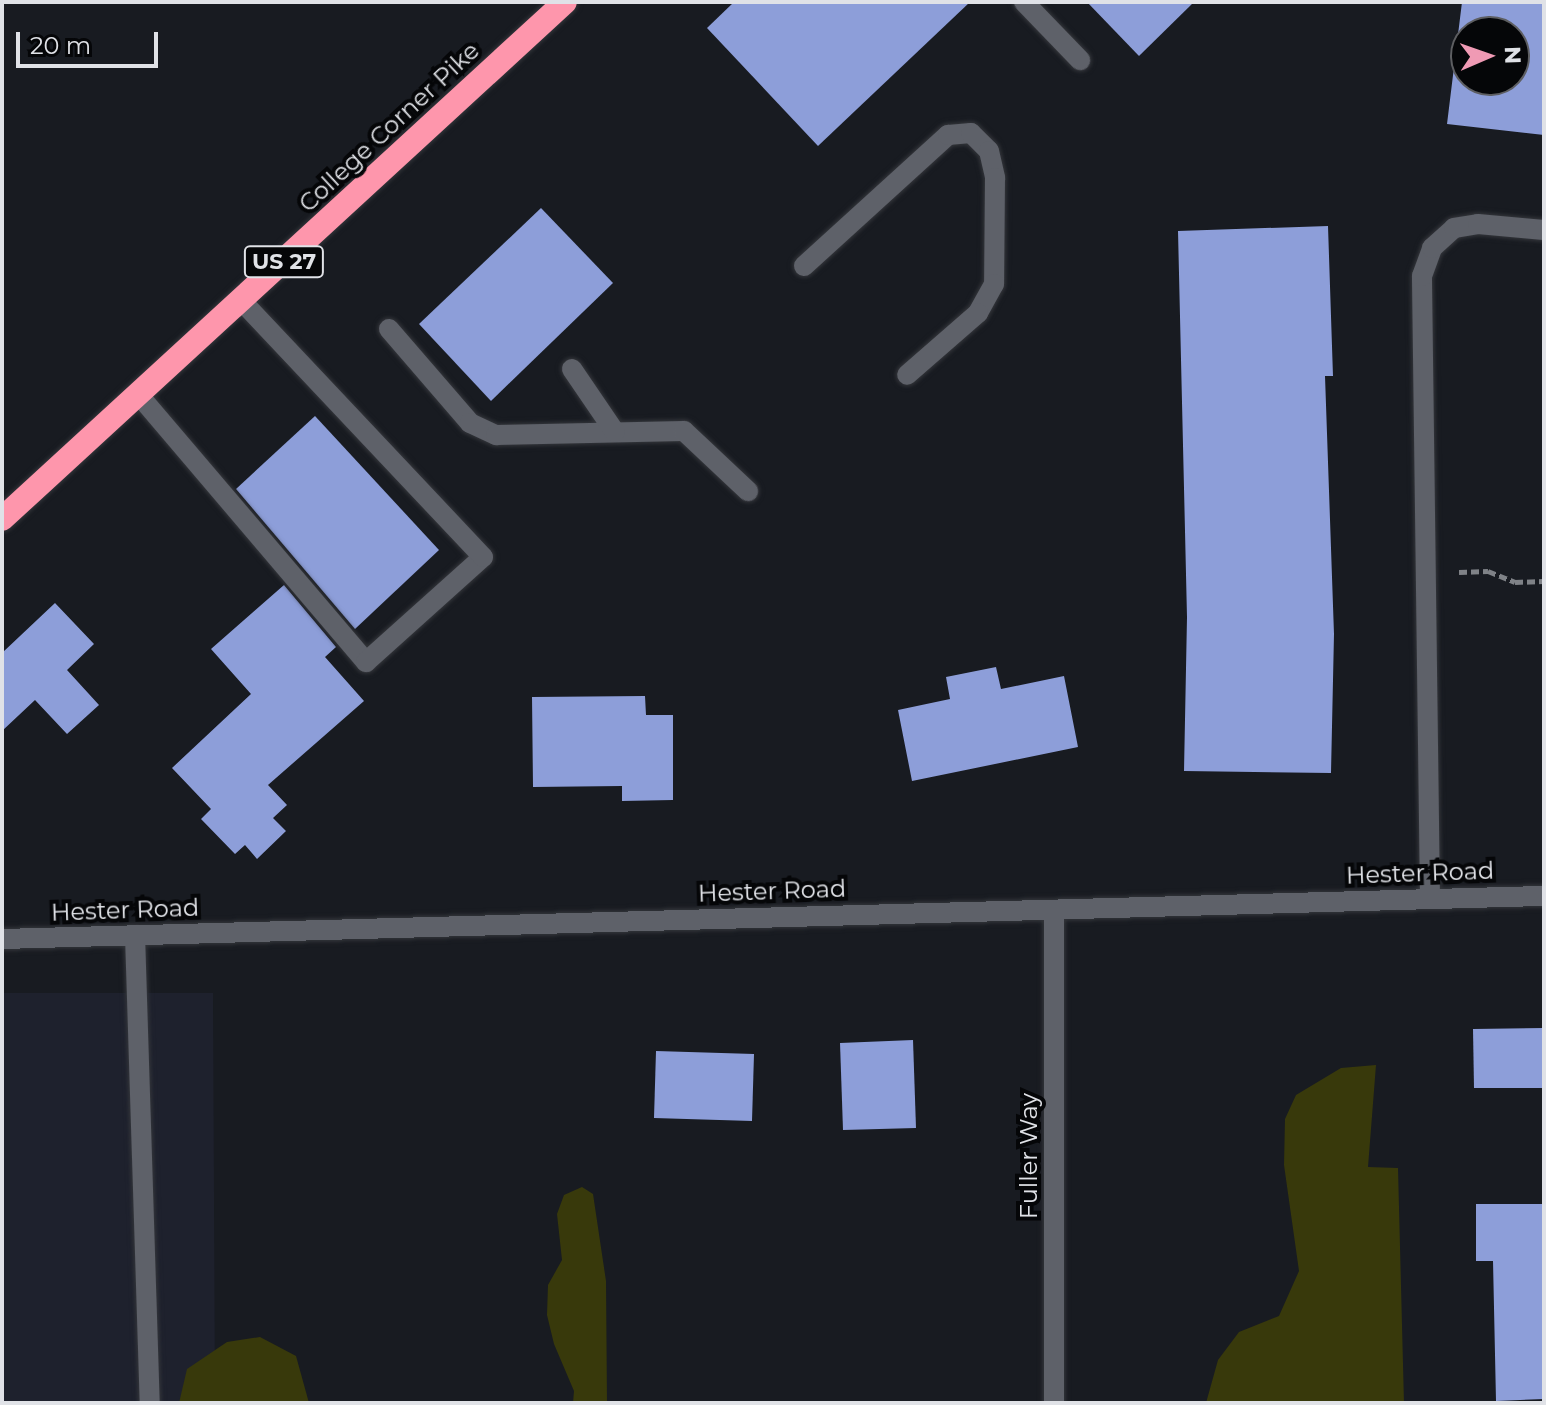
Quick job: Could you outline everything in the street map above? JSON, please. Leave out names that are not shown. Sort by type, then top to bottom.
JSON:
[{"type":"highway","name":"College Corner Pike","points":[[2,519],[565,2]]},
{"type":"street","points":[[1024,2],[1080,60]]},
{"type":"street","points":[[804,266],[948,135],[971,133],[989,151],[995,178],[994,284],[978,313],[907,375]]},
{"type":"street","points":[[1430,899],[1422,276],[1432,248],[1454,228],[1478,224],[1544,230]]},
{"type":"street","points":[[138,394],[366,662],[483,557],[241,300]]},
{"type":"street","points":[[389,329],[470,423],[496,435],[684,431],[748,491]]},
{"type":"street","points":[[572,369],[615,432]]},
{"type":"street","name":"Hester Road","points":[[2,939],[1544,896]]},
{"type":"street","name":"Fuller Way","points":[[1054,910],[1054,1403]]},
{"type":"street","points":[[135,935],[150,1403]]},
{"type":"path","points":[[1426,572],[1488,571],[1515,582],[1544,581]]},
{"type":"shaded area","points":[[2,993],[213,993],[215,1403],[2,1403]]},
{"type":"shaded area","points":[[1376,1065],[1368,1167],[1398,1168],[1404,1403],[1206,1403],[1218,1360],[1239,1332],[1279,1316],[1299,1271],[1284,1165],[1285,1119],[1296,1095],[1341,1068]]},
{"type":"shaded area","points":[[582,1187],[593,1194],[606,1281],[607,1403],[573,1403],[574,1391],[554,1344],[547,1315],[548,1285],[562,1260],[557,1214],[564,1195]]},
{"type":"shaded area","points":[[260,1337],[296,1356],[309,1403],[179,1403],[187,1369],[227,1342]]},
{"type":"building","points":[[734,2],[970,2],[818,146],[707,28]]},
{"type":"building","points":[[1087,2],[1194,2],[1139,56]]},
{"type":"building","points":[[1462,2],[1544,2],[1544,135],[1447,124],[1450,96],[1530,96],[1530,16],[1460,16]]},
{"type":"building","points":[[541,208],[613,283],[491,401],[419,324]]},
{"type":"building","points":[[1328,226],[1333,376],[1325,376],[1334,634],[1331,773],[1184,771],[1187,617],[1178,231]]},
{"type":"building","points":[[315,416],[439,550],[355,629],[236,489]]},
{"type":"building","points":[[284,585],[336,647],[325,657],[364,701],[268,785],[287,805],[273,818],[286,831],[257,859],[245,845],[235,854],[201,819],[211,809],[172,768],[251,694],[211,649]]},
{"type":"building","points":[[55,603],[94,644],[67,670],[99,705],[67,734],[35,700],[2,731],[2,653]]},
{"type":"building","points":[[996,667],[1001,689],[1064,676],[1078,747],[912,781],[898,710],[950,699],[946,677]]},
{"type":"building","points":[[645,696],[646,715],[673,715],[673,800],[622,801],[622,786],[533,787],[532,697]]},
{"type":"building","points":[[1544,1028],[1544,1088],[1474,1088],[1473,1029]]},
{"type":"building","points":[[913,1040],[916,1128],[843,1130],[840,1043]]},
{"type":"building","points":[[656,1051],[754,1054],[752,1121],[654,1118]]},
{"type":"building","points":[[1476,1204],[1544,1204],[1544,1399],[1496,1401],[1493,1261],[1476,1261]]}]
